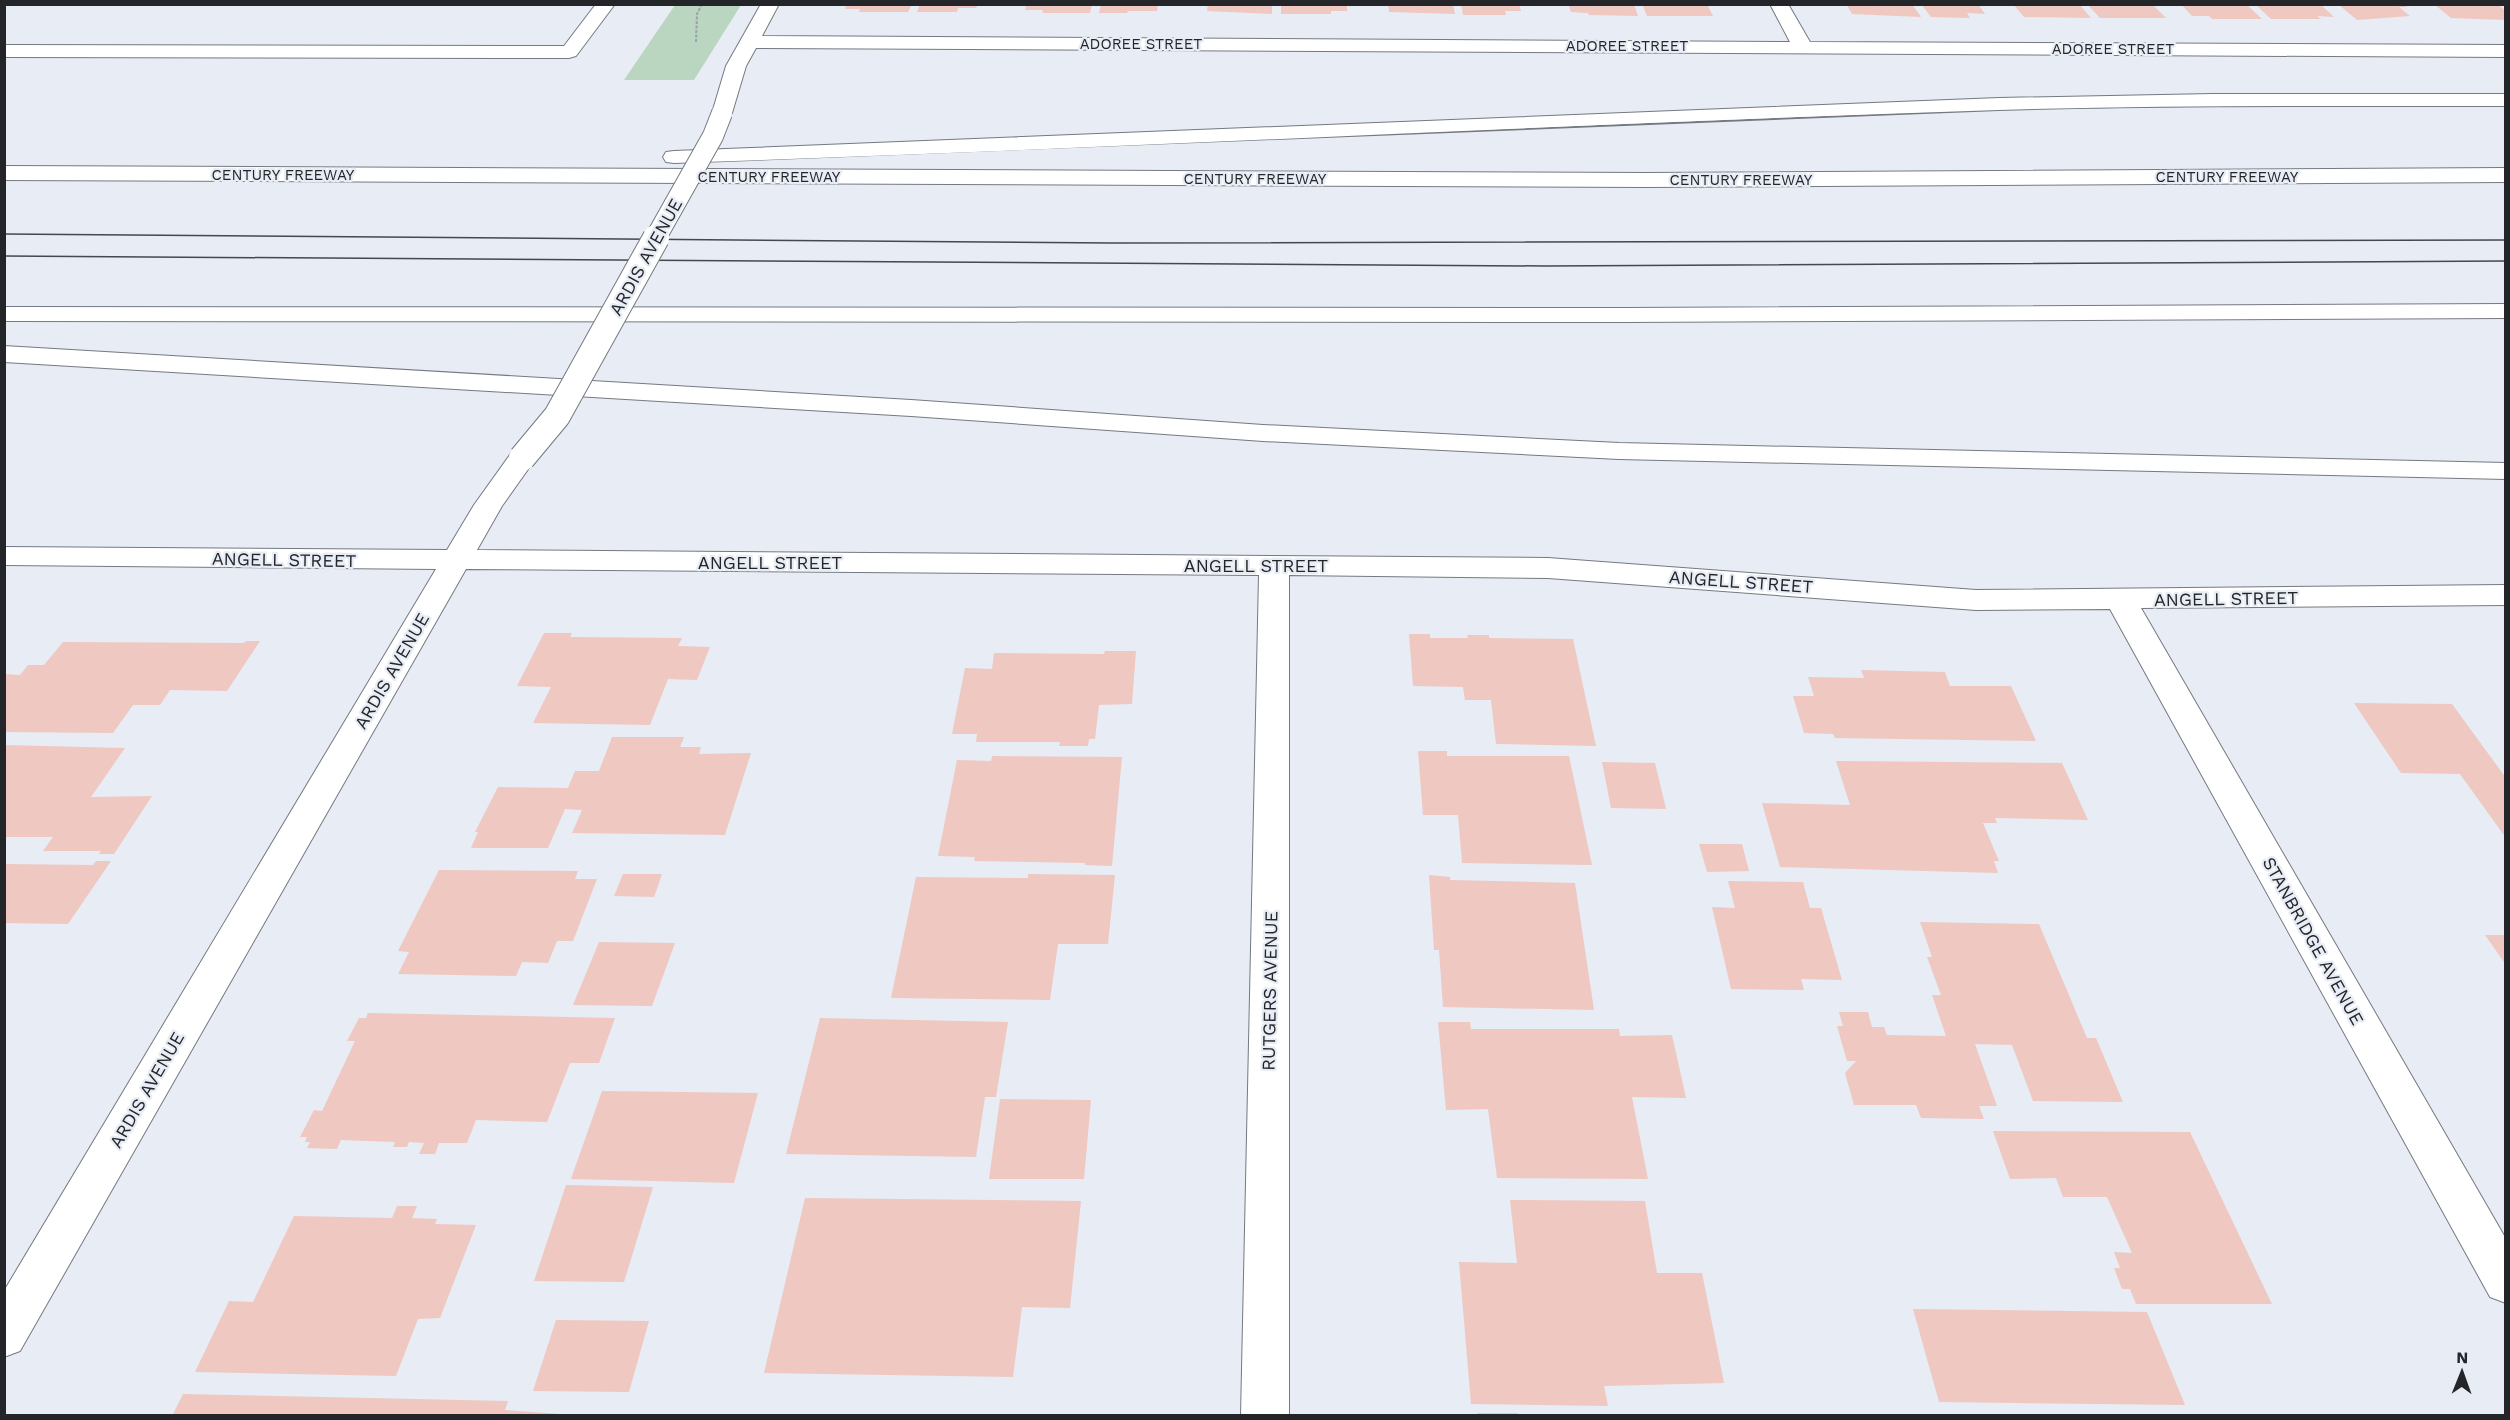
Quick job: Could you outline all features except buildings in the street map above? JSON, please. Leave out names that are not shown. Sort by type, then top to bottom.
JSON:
[{"type":"main road","points":[[4,51],[569,52],[606,4]]},
{"type":"main road","name":"ARDIS AVENUE","points":[[4,1335],[488,505],[522,458],[557,416],[713,136],[736,66],[770,4]]},
{"type":"main road","points":[[1779,4],[1803,47]]},
{"type":"main road","name":"ADOREE STREET","points":[[749,42],[2505,51]]},
{"type":"main road","points":[[544,177],[686,155],[895,150],[1999,104],[2212,100],[2505,100]]},
{"type":"main road","name":"CENTURY FREEWAY","points":[[4,173],[1647,180],[2505,175]]},
{"type":"main road","points":[[4,314],[1649,315],[2505,311]]},
{"type":"main road","points":[[4,354],[887,407],[1263,433],[1619,451],[2505,471]]},
{"type":"main road","name":"ANGELL STREET","points":[[4,556],[1548,568],[1976,600],[2505,595]]},
{"type":"main road","name":"RUTGERS AVENUE","points":[[1266,1416],[1274,567]]},
{"type":"main road","name":"STANBRIDGE AVENUE","points":[[2121,600],[2505,1282]]},
{"type":"green space","points":[[675,5],[741,5],[694,80],[624,80]]},
{"type":"tram line","points":[[4,234],[1111,243],[2506,240]]},
{"type":"tram line","points":[[4,256],[1545,266],[2506,261]]}]
